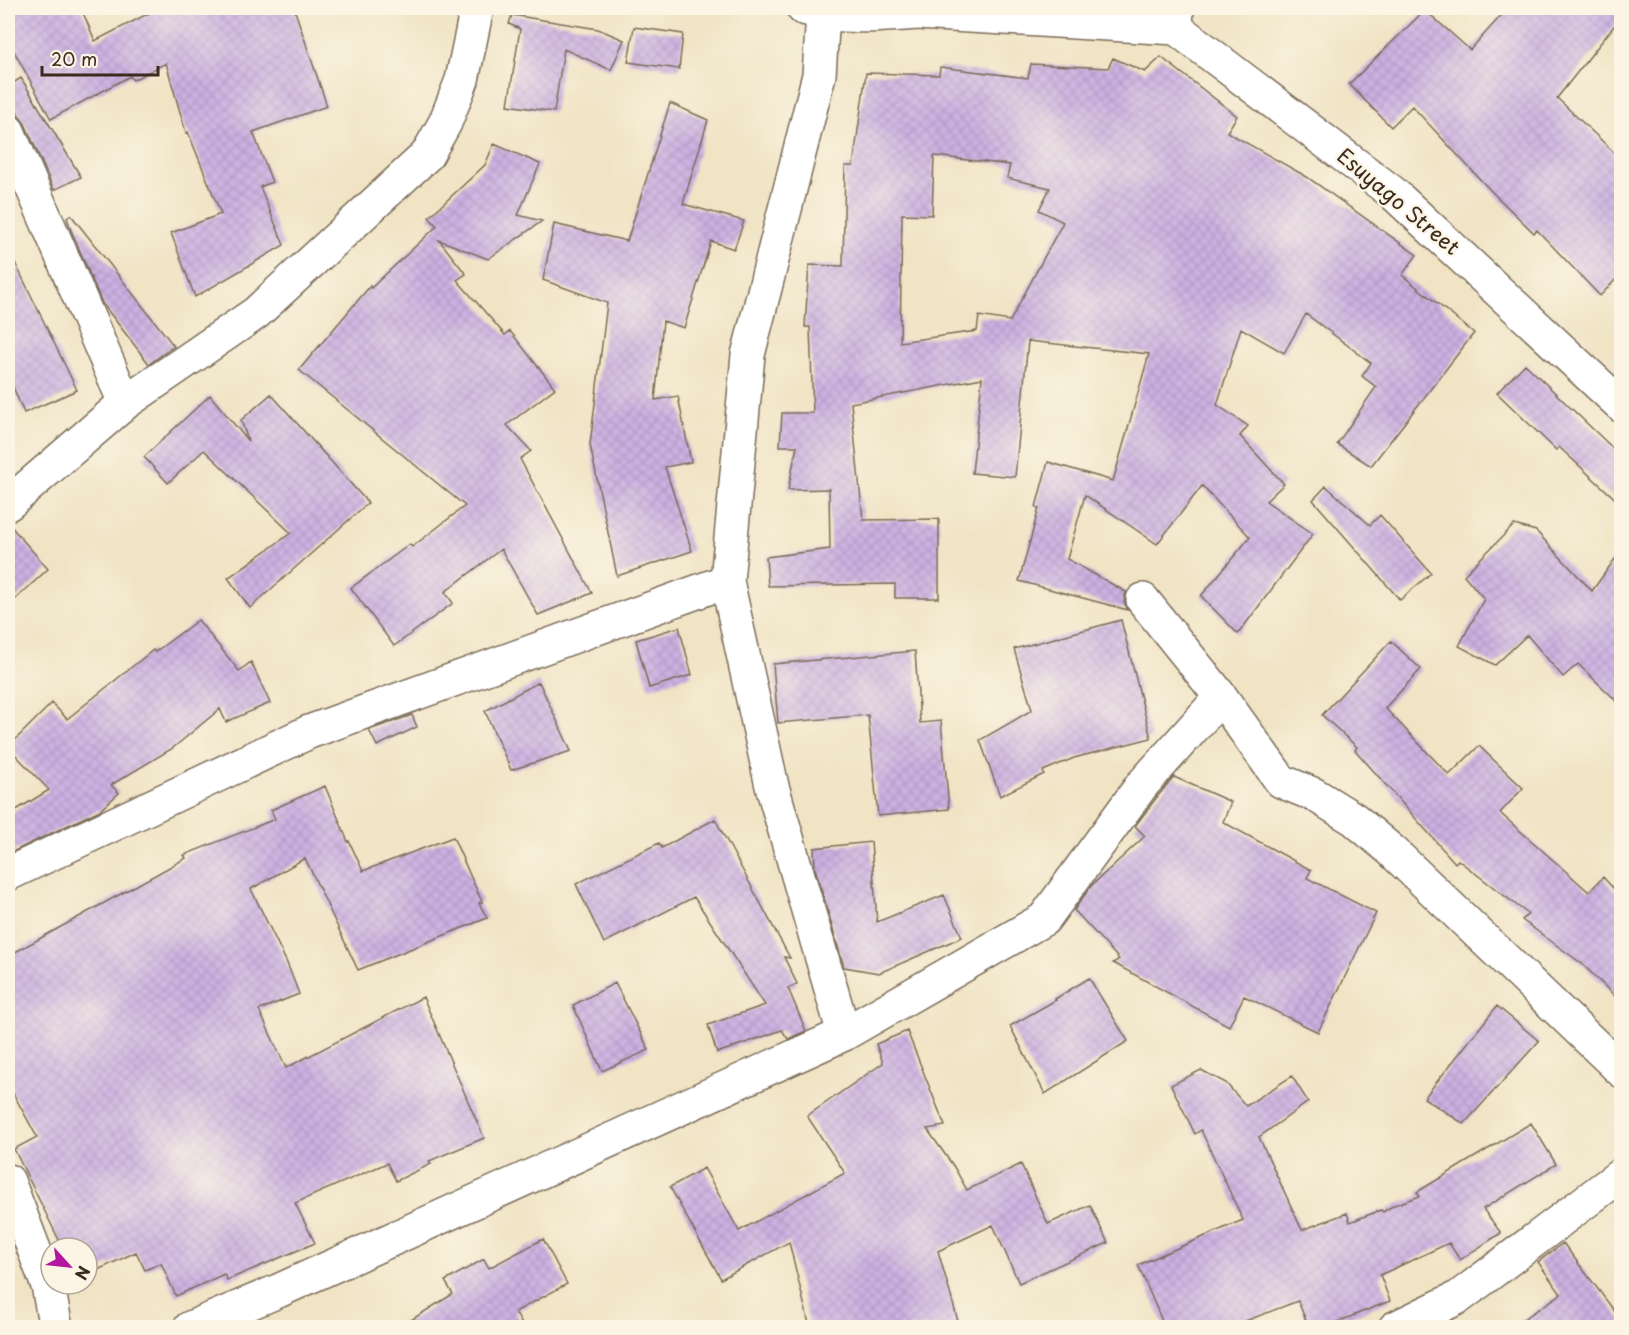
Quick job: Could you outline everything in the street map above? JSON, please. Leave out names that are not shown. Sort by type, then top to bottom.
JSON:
[{"type":"street","points":[[8,504],[125,403],[256,313],[427,155],[445,123],[462,80],[477,8]]},
{"type":"street","points":[[844,1034],[772,786],[727,581],[748,355],[819,75],[812,11],[885,15],[917,13],[1177,18]]},
{"type":"street","name":"Esuyago Street","points":[[1177,18],[1393,193],[1622,406]]},
{"type":"street","points":[[8,131],[125,403]]},
{"type":"street","points":[[8,874],[309,732],[727,581]]},
{"type":"street","points":[[1143,600],[1221,697],[1281,781],[1315,795],[1354,819],[1392,851],[1622,1071]]},
{"type":"street","points":[[190,1328],[299,1281],[844,1034],[1044,919],[1142,786],[1221,697]]},
{"type":"street","points":[[1395,1328],[1459,1297],[1622,1174]]},
{"type":"street","points":[[8,1181],[48,1286],[56,1328]]},
{"type":"building","points":[[8,8],[81,8],[95,41],[159,8],[294,8],[327,106],[253,132],[272,182],[260,187],[284,245],[195,297],[171,233],[221,214],[188,132],[186,133],[166,63],[133,80],[130,76],[51,119],[8,40]]},
{"type":"building","points":[[1508,8],[1622,8],[1622,16],[1557,98],[1622,160],[1622,273],[1600,296],[1537,230],[1534,233],[1490,190],[1412,106],[1391,127],[1349,84],[1425,10],[1470,50]]},
{"type":"building","points":[[512,15],[598,29],[624,40],[611,70],[564,49],[554,112],[508,105],[520,29],[509,24]]},
{"type":"building","points":[[634,27],[683,34],[679,69],[628,62]]},
{"type":"building","points":[[1161,57],[1237,116],[1227,132],[1307,177],[1417,255],[1402,275],[1474,333],[1371,466],[1337,444],[1376,387],[1362,376],[1371,363],[1306,314],[1284,353],[1241,328],[1217,405],[1248,426],[1240,436],[1284,484],[1266,501],[1313,534],[1238,634],[1201,596],[1250,537],[1202,486],[1157,544],[1085,495],[1067,559],[1126,592],[1124,602],[1128,610],[1019,581],[1039,508],[1036,507],[1048,462],[1113,481],[1149,354],[1028,341],[1015,477],[972,473],[982,378],[851,403],[863,520],[939,519],[939,598],[895,598],[895,584],[768,586],[766,557],[830,549],[829,489],[788,490],[797,446],[780,446],[782,413],[813,413],[810,327],[805,327],[809,265],[843,266],[845,166],[853,166],[866,73],[939,75],[940,67],[1028,78],[1031,64],[1108,68],[1113,58],[1145,72]],"holes":[[[934,156],[1010,165],[1007,178],[1050,188],[1039,210],[1063,222],[1010,321],[979,316],[977,331],[900,342],[902,214],[932,215]]]},
{"type":"building","points":[[21,78],[81,177],[54,190],[25,124],[19,116],[8,86]]},
{"type":"building","points":[[670,103],[708,120],[683,204],[744,221],[734,249],[711,241],[684,328],[663,321],[655,400],[678,396],[691,462],[665,467],[692,551],[617,576],[590,445],[607,303],[543,280],[554,224],[627,241]]},
{"type":"building","points":[[494,144],[540,164],[518,215],[542,221],[488,259],[439,240],[466,274],[457,280],[505,335],[510,331],[555,388],[507,425],[531,451],[520,459],[592,593],[538,615],[501,549],[445,592],[453,603],[394,646],[351,588],[410,544],[412,547],[465,506],[299,370],[370,286],[371,288],[437,226],[429,217],[485,165]]},
{"type":"building","points":[[71,215],[174,346],[149,364],[102,303],[71,230],[67,218]]},
{"type":"building","points":[[8,248],[77,390],[24,413],[8,375]]},
{"type":"building","points":[[1525,364],[1622,457],[1622,505],[1559,447],[1556,450],[1497,393]]},
{"type":"building","points":[[271,394],[368,503],[250,608],[228,578],[291,533],[204,450],[168,483],[144,457],[210,395],[248,441],[241,420]]},
{"type":"building","points":[[1326,486],[1370,525],[1380,515],[1431,573],[1400,600],[1313,500]]},
{"type":"building","points":[[8,523],[48,569],[8,606]]},
{"type":"building","points":[[1514,525],[1536,531],[1592,591],[1622,549],[1622,706],[1578,664],[1563,677],[1527,635],[1495,665],[1459,646],[1484,599],[1464,575]]},
{"type":"building","points":[[198,620],[239,671],[251,662],[270,703],[226,722],[220,709],[173,748],[111,785],[119,793],[100,810],[8,854],[8,815],[49,790],[8,747],[52,703],[67,719],[153,650],[155,652]]},
{"type":"building","points":[[1121,620],[1151,738],[1074,758],[1043,771],[1044,774],[1000,796],[980,740],[1032,710],[1014,649]]},
{"type":"building","points":[[679,627],[692,675],[649,688],[636,640]]},
{"type":"building","points":[[1391,641],[1421,669],[1385,708],[1449,775],[1479,746],[1523,788],[1500,813],[1589,892],[1603,877],[1622,898],[1622,1003],[1581,963],[1522,920],[1528,914],[1458,860],[1455,863],[1355,750],[1357,747],[1322,715]]},
{"type":"building","points":[[915,651],[920,723],[941,721],[949,809],[878,816],[868,715],[778,723],[773,664]]},
{"type":"building","points":[[539,682],[571,751],[511,770],[485,711]]},
{"type":"building","points":[[412,715],[417,727],[377,746],[369,730]]},
{"type":"building","points":[[1174,777],[1231,802],[1223,822],[1311,870],[1307,878],[1376,913],[1318,1032],[1244,996],[1229,1026],[1113,963],[1119,959],[1074,910],[1091,886],[1145,836],[1135,826]]},
{"type":"building","points":[[325,786],[348,842],[363,871],[453,837],[487,918],[358,970],[305,858],[251,889],[287,963],[299,994],[259,1010],[286,1068],[423,997],[484,1138],[429,1161],[431,1164],[396,1181],[387,1163],[295,1203],[315,1243],[227,1280],[224,1274],[176,1296],[161,1263],[145,1270],[136,1252],[99,1269],[99,1236],[57,1236],[14,1149],[37,1137],[8,1084],[8,956],[186,858],[184,855],[275,819],[271,810]]},
{"type":"building","points":[[715,819],[790,958],[784,957],[797,984],[788,988],[806,1031],[788,1039],[782,1030],[717,1053],[708,1025],[765,1005],[694,897],[604,943],[576,884],[659,843],[662,848]]},
{"type":"building","points":[[871,842],[877,922],[944,895],[962,937],[879,973],[844,967],[815,868],[814,848]]},
{"type":"building","points":[[1089,978],[1128,1041],[1045,1094],[1010,1026]]},
{"type":"building","points":[[615,983],[649,1050],[602,1071],[573,1005]]},
{"type":"building","points":[[1497,1006],[1539,1041],[1464,1124],[1424,1098]]},
{"type":"building","points":[[907,1031],[945,1126],[927,1129],[967,1190],[1021,1164],[1048,1224],[1090,1205],[1108,1243],[1019,1283],[993,1225],[938,1251],[960,1328],[810,1328],[789,1242],[721,1279],[670,1187],[704,1168],[739,1231],[845,1173],[807,1116],[883,1063],[876,1044]]},
{"type":"building","points":[[1201,1070],[1226,1083],[1246,1106],[1292,1076],[1308,1102],[1259,1137],[1302,1230],[1347,1213],[1350,1222],[1381,1210],[1383,1212],[1394,1205],[1420,1196],[1417,1192],[1531,1123],[1556,1164],[1483,1209],[1501,1233],[1460,1260],[1449,1243],[1380,1275],[1390,1301],[1322,1328],[1309,1328],[1298,1301],[1227,1328],[1165,1328],[1138,1265],[1243,1220],[1201,1130],[1195,1134],[1171,1085]]},
{"type":"building","points":[[543,1239],[567,1284],[515,1312],[524,1328],[398,1328],[453,1294],[445,1281],[484,1259],[489,1268]]},
{"type":"building","points":[[1563,1243],[1622,1321],[1622,1328],[1510,1328],[1561,1294],[1538,1262]]}]
